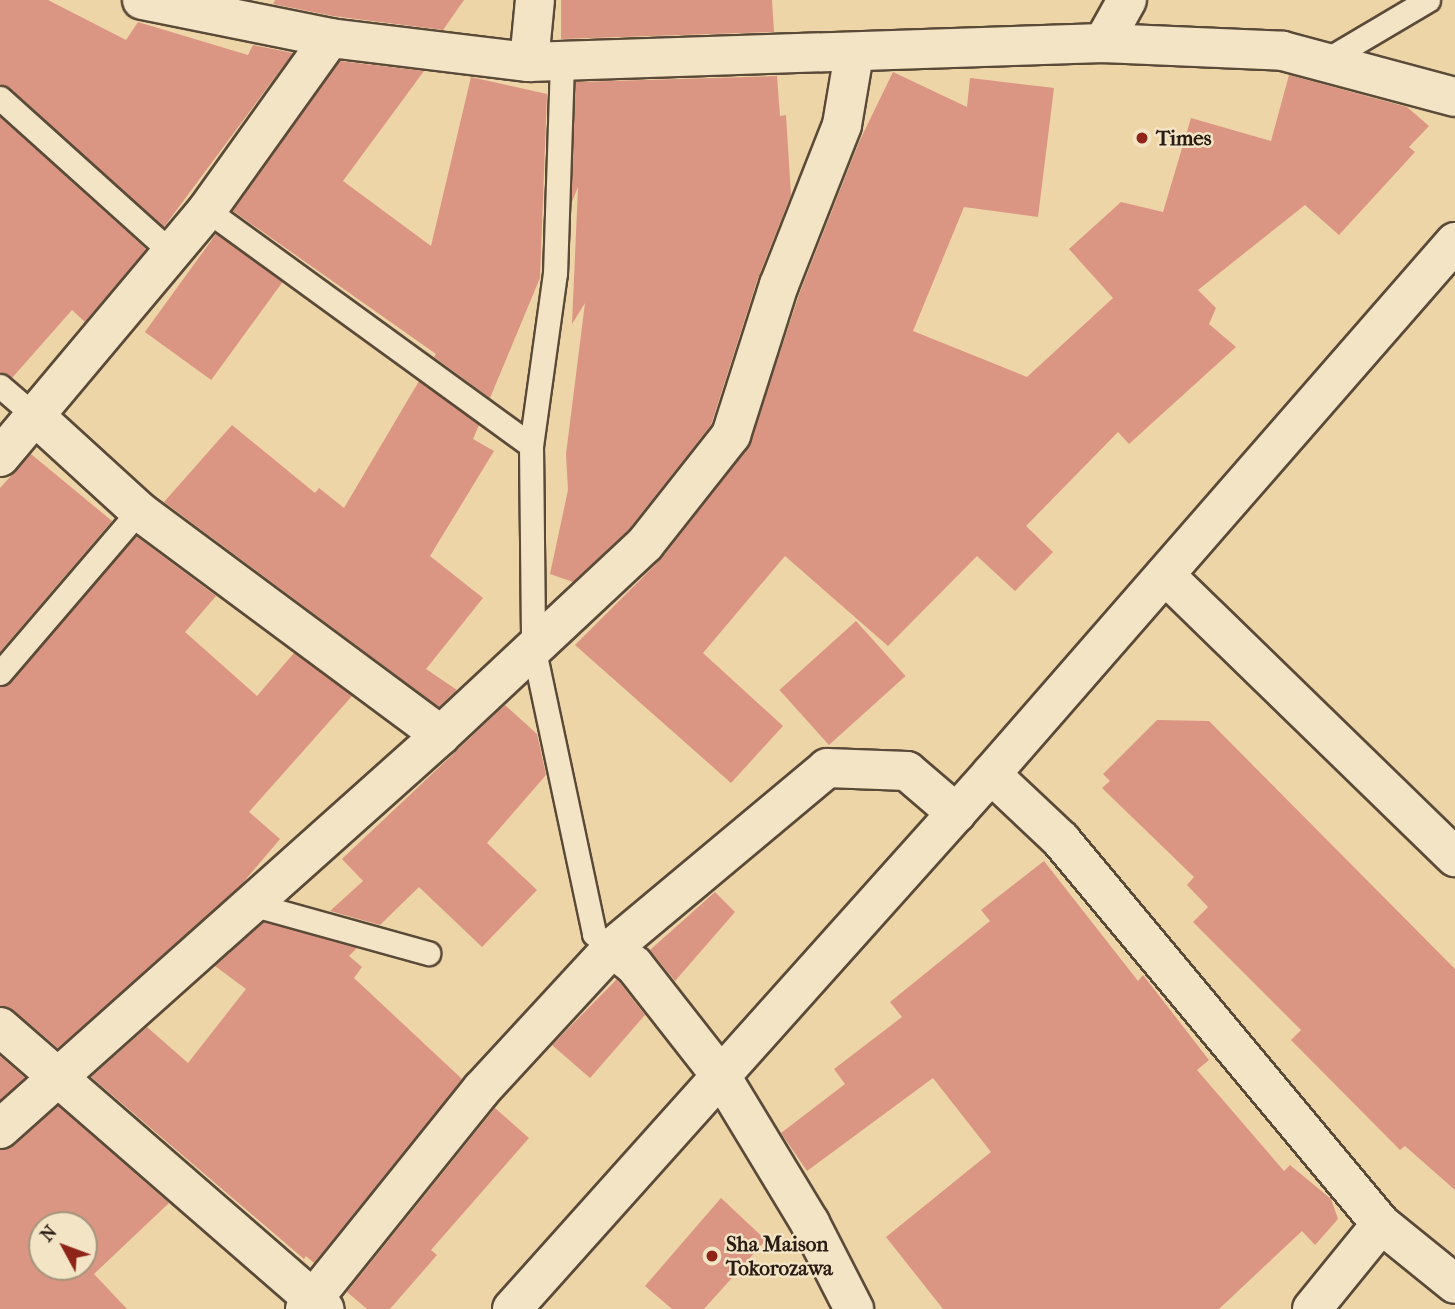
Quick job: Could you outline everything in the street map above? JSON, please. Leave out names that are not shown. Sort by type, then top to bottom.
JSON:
[{"type":"street","points":[[142,0],[330,38],[545,63],[1103,43],[1283,51],[1455,97]]},
{"type":"street","points":[[534,0],[545,63]]},
{"type":"street","points":[[1103,43],[1127,0]]},
{"type":"street","points":[[0,457],[207,210],[330,38]]},
{"type":"street","points":[[0,1129],[441,735],[645,544],[731,435],[779,285],[842,125],[854,54]]},
{"type":"street","points":[[512,1309],[991,775],[1455,242]]},
{"type":"street","points":[[35,416],[139,511],[441,735]]},
{"type":"street","points":[[1165,575],[1455,857]]},
{"type":"street","points":[[0,1027],[314,1306],[482,1089],[612,948],[827,768],[907,771],[956,813]]},
{"type":"street","points":[[991,775],[1061,840],[1381,1224],[1455,1284]]},
{"type":"street","points":[[612,948],[634,965],[721,1076],[810,1223],[854,1309]]},
{"type":"street","points":[[1312,1309],[1381,1224]]},
{"type":"lane","points":[[1324,62],[1428,0]]},
{"type":"lane","points":[[545,63],[555,273],[531,445],[533,646],[594,934],[612,948]]},
{"type":"lane","points":[[0,98],[172,253]]},
{"type":"lane","points":[[207,210],[531,445]]},
{"type":"lane","points":[[0,386],[35,416]]},
{"type":"lane","points":[[0,673],[139,511]]},
{"type":"lane","points":[[251,904],[428,953]]},
{"type":"building","points":[[0,0],[48,0],[126,40],[138,22],[248,55],[253,45],[293,53],[164,227],[9,88],[0,84]]},
{"type":"building","points":[[275,0],[464,0],[443,30],[333,16],[273,4]]},
{"type":"building","points":[[561,0],[772,0],[774,32],[561,39]]},
{"type":"building","points":[[340,61],[424,71],[343,181],[431,246],[471,77],[547,94],[540,278],[490,398],[434,357],[436,354],[233,211]]},
{"type":"building","points":[[893,72],[967,107],[970,78],[1054,88],[1038,217],[964,207],[913,331],[1027,377],[1113,298],[1069,249],[1121,202],[1163,212],[1191,118],[1271,141],[1289,75],[1407,107],[1429,126],[1409,147],[1415,152],[1339,235],[1305,205],[1198,290],[1216,308],[1209,324],[1236,347],[1129,444],[1118,432],[1026,526],[1053,552],[1015,591],[977,556],[888,646],[785,556],[703,653],[783,726],[731,783],[575,645],[662,558],[748,448],[800,292],[859,142]]},
{"type":"building","points":[[777,76],[780,116],[786,115],[791,195],[758,278],[711,425],[629,529],[573,582],[550,574],[568,490],[566,454],[585,303],[572,324],[578,187],[571,204],[575,82]]},
{"type":"building","points":[[0,117],[146,249],[85,322],[72,310],[12,378],[0,372]]},
{"type":"building","points":[[216,234],[282,282],[211,380],[145,332]]},
{"type":"building","points":[[419,381],[479,425],[473,439],[494,451],[430,556],[483,598],[426,669],[457,690],[439,707],[164,502],[232,425],[315,493],[319,488],[344,508]]},
{"type":"building","points":[[31,454],[112,521],[0,652],[0,488]]},
{"type":"building","points":[[136,536],[216,596],[185,632],[257,696],[294,653],[352,696],[249,812],[280,839],[241,885],[58,1048],[14,1011],[0,1006],[0,687],[11,682]]},
{"type":"building","points":[[856,621],[906,676],[829,745],[779,690]]},
{"type":"building","points":[[505,705],[537,734],[546,775],[487,843],[537,890],[482,947],[419,887],[380,925],[330,911],[363,881],[342,859]]},
{"type":"building","points":[[1157,720],[1209,721],[1455,969],[1455,1190],[1405,1146],[1400,1150],[1291,1040],[1301,1030],[1193,922],[1208,907],[1187,885],[1194,877],[1102,788],[1110,781],[1103,774]]},
{"type":"building","points":[[1044,861],[1138,981],[1143,975],[1209,1060],[1197,1070],[1284,1171],[1290,1165],[1331,1199],[1338,1219],[1315,1245],[1302,1231],[1219,1309],[943,1309],[886,1237],[991,1152],[933,1078],[807,1171],[781,1133],[845,1084],[834,1069],[902,1017],[890,1002],[990,921],[981,910]]},
{"type":"building","points":[[715,892],[735,912],[675,981],[650,950]]},
{"type":"building","points":[[264,922],[357,948],[349,956],[362,967],[354,978],[462,1079],[314,1263],[306,1256],[304,1259],[91,1077],[147,1027],[188,1063],[246,989],[215,966]]},
{"type":"building","points":[[617,979],[645,1015],[590,1078],[552,1045]]},
{"type":"building","points":[[0,1056],[25,1078],[0,1100]]},
{"type":"building","points":[[58,1106],[169,1203],[98,1270],[98,1211],[28,1211],[28,1281],[98,1281],[98,1278],[127,1309],[0,1309],[0,1150],[15,1145]]},
{"type":"building","points":[[495,1108],[529,1138],[431,1250],[437,1255],[390,1309],[367,1309],[347,1292]]},
{"type":"building","name":"Sha Maison Tokorozawa","points":[[721,1198],[766,1240],[704,1309],[672,1309],[645,1286]]},
{"type":"place","name":"Times","points":[[1142,138]]},
{"type":"place","name":"Sha Maison Tokorozawa","points":[[712,1256]]}]
